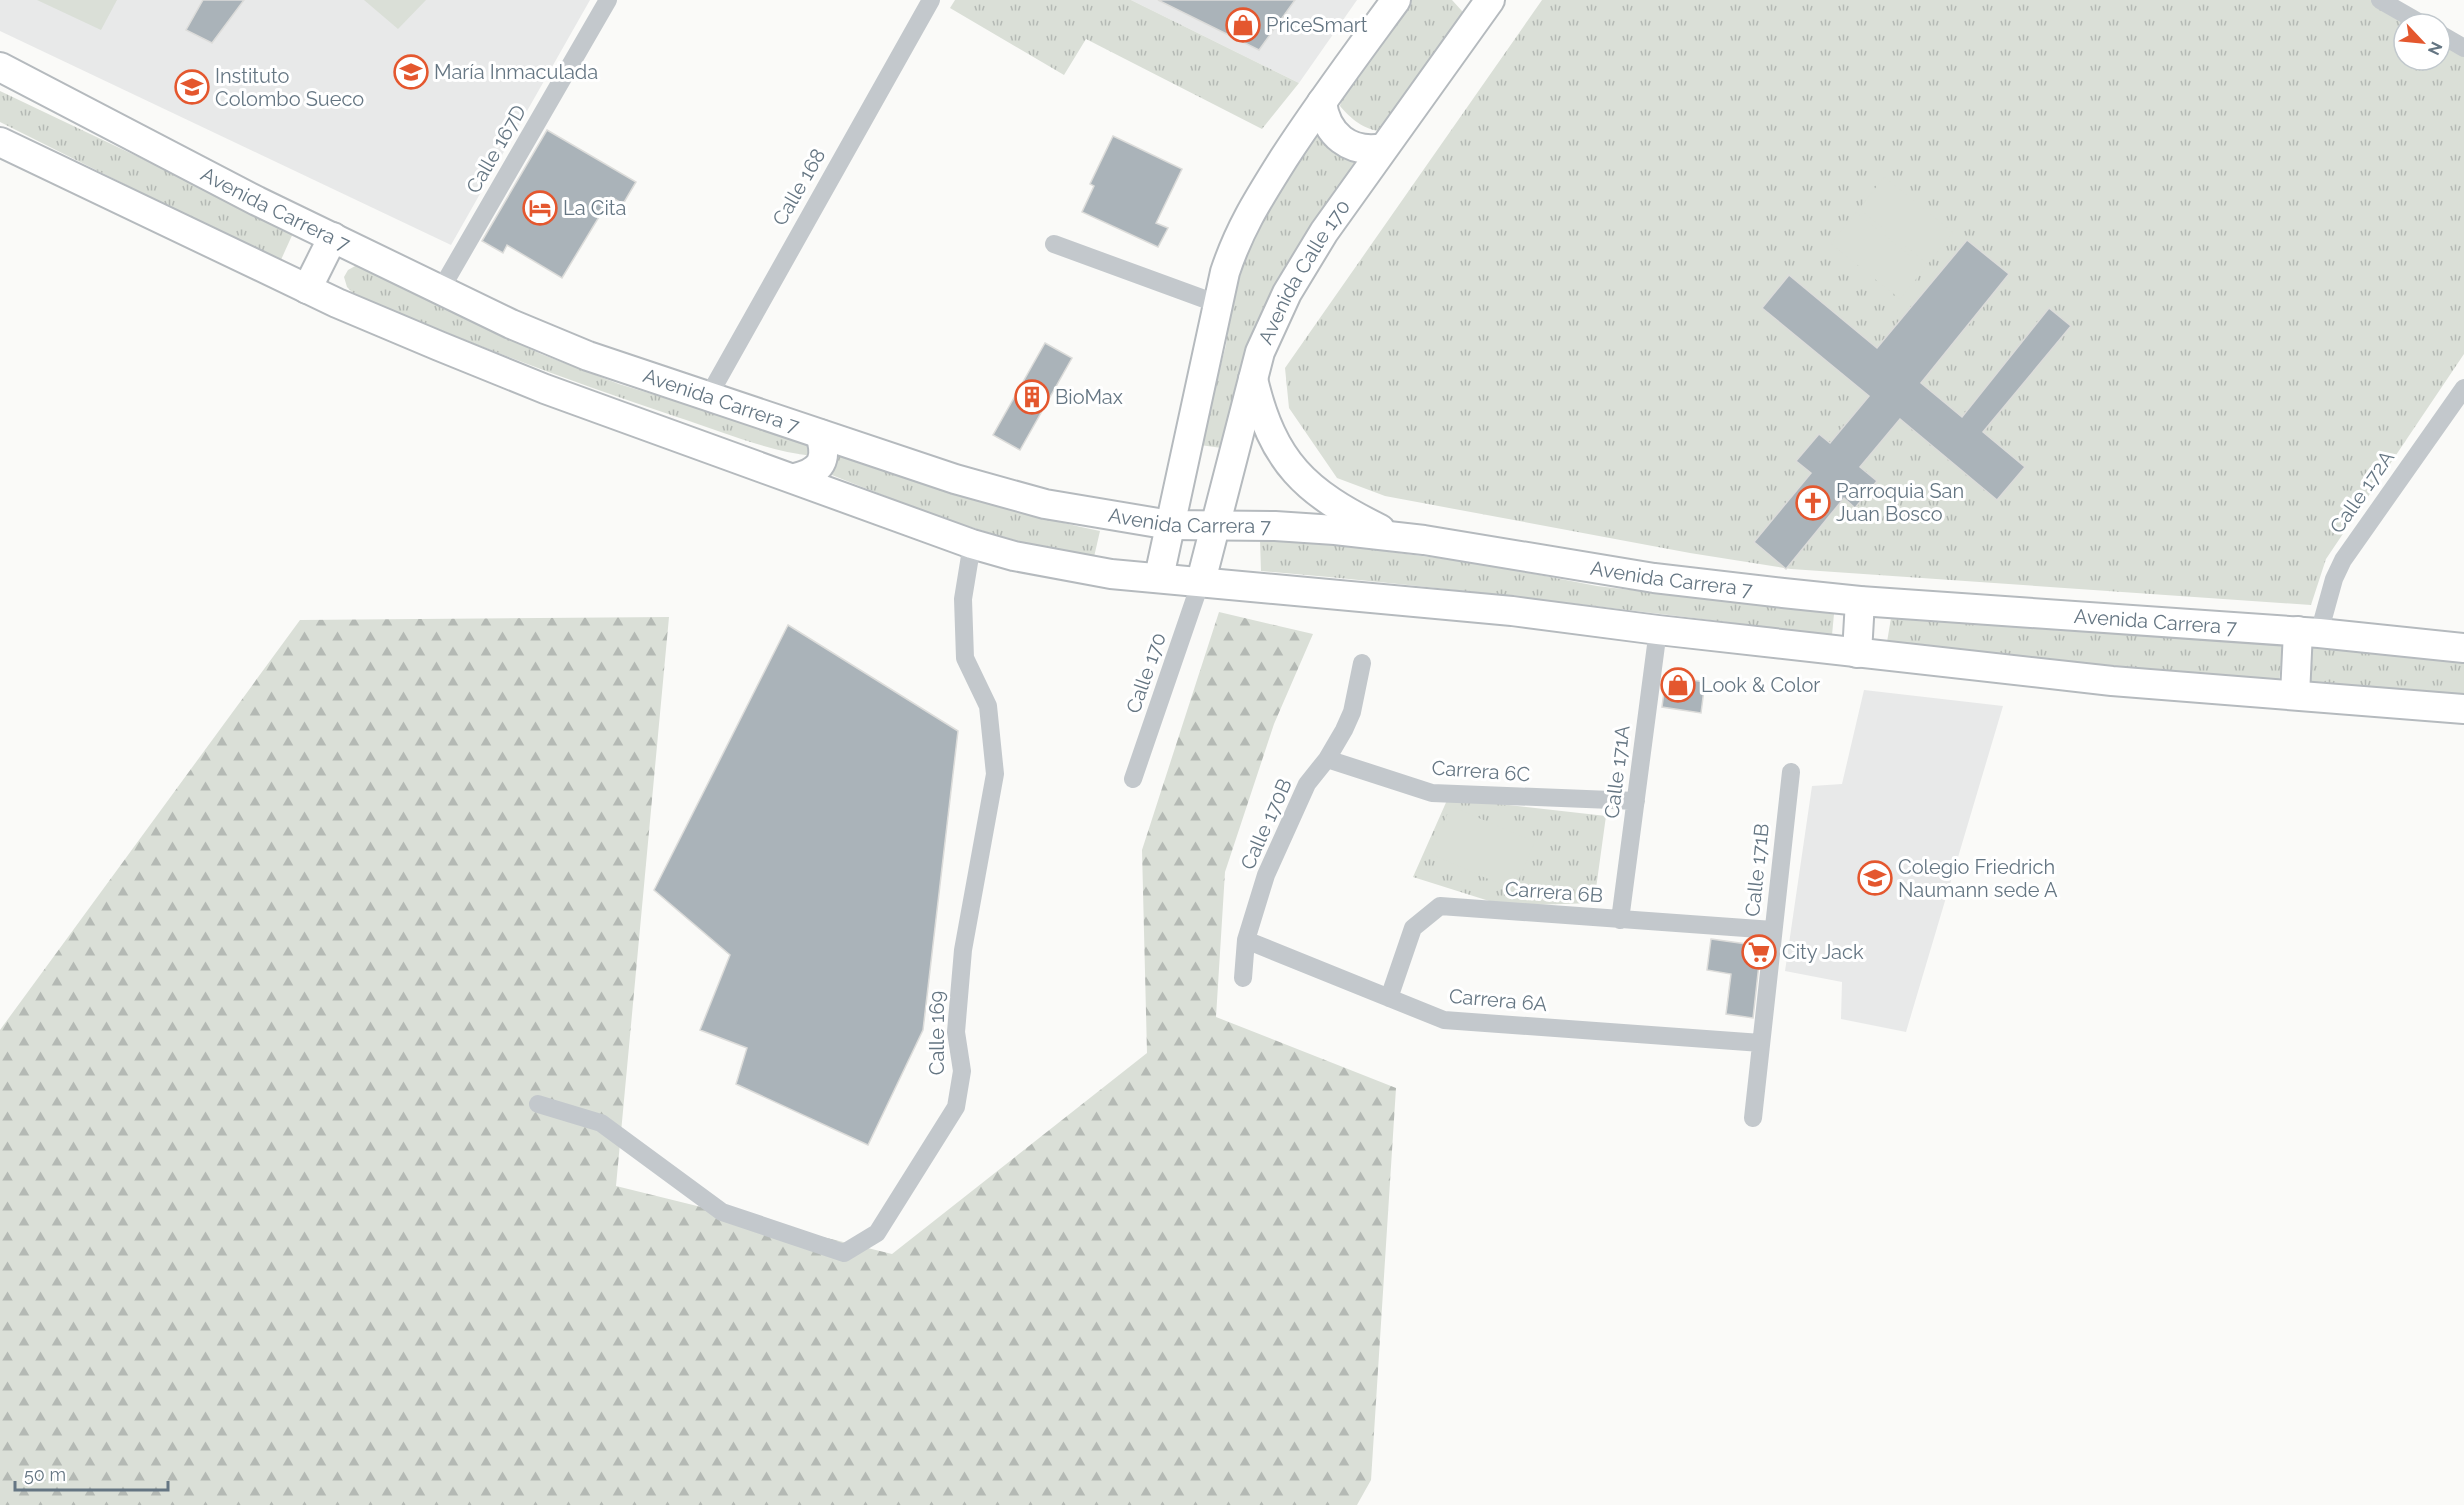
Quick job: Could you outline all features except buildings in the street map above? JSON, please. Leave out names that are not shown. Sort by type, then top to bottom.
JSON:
[{"type":"main road","points":[[1158,577],[1225,272],[1246,219],[1322,102],[1396,0]]},
{"type":"main road","name":"Avenida Calle 170","points":[[1201,581],[1252,376],[1272,321],[1304,262],[1480,4]]},
{"type":"main road","name":"Avenida Carrera 7","points":[[0,67],[200,172],[511,324],[588,356],[708,397],[955,479],[1045,504],[1170,525],[1275,526],[1395,537],[1654,578],[1860,601],[2309,632],[2464,648]]},
{"type":"main road","points":[[1322,102],[1327,123],[1341,141],[1361,149],[1383,148]]},
{"type":"main road","points":[[0,142],[307,289],[513,376],[972,544],[1014,556],[1112,574],[1512,611],[1658,630],[2112,681],[2464,709]]},
{"type":"main road","points":[[307,289],[333,237]]},
{"type":"main road","points":[[1252,376],[1260,410],[1269,431],[1291,466],[1308,486],[1328,502],[1395,537]]},
{"type":"main road","points":[[795,478],[812,473],[824,458],[824,447],[820,434]]},
{"type":"main road","points":[[1857,653],[1860,601]]},
{"type":"main road","points":[[2295,695],[2309,632]]},
{"type":"street","name":"Calle 167D","points":[[441,289],[608,0]]},
{"type":"street","name":"Calle 168","points":[[708,397],[931,0]]},
{"type":"street","points":[[2380,0],[2401,12]]},
{"type":"street","points":[[1054,244],[1218,304]]},
{"type":"street","name":"Calle 172A","points":[[2309,632],[2343,560],[2464,388]]},
{"type":"street","name":"Calle 169","points":[[538,1104],[601,1123],[722,1212],[844,1253],[877,1233],[956,1107],[962,1071],[956,1032],[963,950],[995,774],[988,706],[965,658],[963,599],[972,544]]},
{"type":"street","name":"Calle 170","points":[[1133,779],[1201,581]]},
{"type":"street","name":"Calle 171A","points":[[1620,920],[1658,630]]},
{"type":"street","name":"Calle 170B","points":[[1243,978],[1246,940],[1266,875],[1307,784],[1327,759],[1352,712],[1362,663]]},
{"type":"street","name":"Carrera 6C","points":[[1327,759],[1432,794],[1636,801]]},
{"type":"street","name":"Calle 171B","points":[[1753,1118],[1791,771]]},
{"type":"street","name":"Carrera 6B","points":[[1389,998],[1413,928],[1440,906],[1773,930]]},
{"type":"street","name":"Carrera 6A","points":[[1246,940],[1444,1020],[1761,1043]]},
{"type":"shaded area","name":"María Inmaculada","points":[[0,0],[590,0],[451,245],[0,31]]},
{"type":"shaded area","points":[[1131,0],[1357,0],[1299,83]]},
{"type":"shaded area","name":"Colegio Friedrich Naumann sede A","points":[[1864,690],[2003,706],[1906,1032],[1841,1019],[1842,982],[1785,971],[1812,786],[1842,784]]},
{"type":"green space","points":[[37,0],[117,0],[101,30]]},
{"type":"green space","points":[[364,0],[426,0],[398,29]]},
{"type":"green space","points":[[955,0],[1131,0],[1299,83],[1262,129],[1086,39],[1064,75],[950,8]]},
{"type":"green space","points":[[1412,0],[1452,0],[1462,11],[1462,23],[1382,131],[1370,129],[1353,119],[1340,106],[1343,95]]},
{"type":"green space","points":[[1542,0],[2393,0],[2415,12],[2392,12],[2392,72],[2452,72],[2452,32],[2464,39],[2464,354],[2326,559],[2311,605],[1791,569],[1690,553],[1385,496],[1337,478],[1289,408],[1285,368]]},
{"type":"green space","points":[[0,91],[294,231],[280,262],[0,122]]},
{"type":"green space","points":[[1317,133],[1336,151],[1361,161],[1229,449],[1200,445],[1226,345],[1233,293],[1248,241],[1272,197]]},
{"type":"green space","points":[[1884,177],[1953,232],[1928,264],[1859,209]]},
{"type":"green space","points":[[1856,212],[1925,268],[1900,299],[1831,244]]},
{"type":"green space","points":[[357,265],[541,354],[619,384],[812,443],[813,456],[761,445],[636,403],[433,327],[353,293],[347,287],[344,277],[348,270]]},
{"type":"green space","points":[[838,450],[1000,505],[1100,531],[1094,557],[1025,543],[958,523],[827,473]]},
{"type":"green space","points":[[1260,540],[1345,546],[1476,563],[1597,586],[1834,614],[1832,635],[1476,592],[1261,571]]},
{"type":"green space","points":[[1219,612],[1313,634],[1274,724],[1225,872],[1216,1017],[1396,1088],[1371,1480],[1357,1505],[0,1505],[0,1030],[300,620],[669,617],[616,1186],[892,1254],[1147,1053],[1142,850]]},
{"type":"green space","points":[[1891,618],[2283,644],[2279,683],[1887,642]]},
{"type":"green space","points":[[2311,643],[2464,663],[2464,699],[2310,688]]},
{"type":"green space","points":[[1448,798],[1606,816],[1594,903],[1505,906],[1413,877]]},
{"type":"green space","points":[[1451,806],[1535,842],[1514,890],[1430,854]]},
{"type":"place","name":"PriceSmart","points":[[1243,25]]},
{"type":"place","name":"María Inmaculada","points":[[411,72]]},
{"type":"place","name":"Instituto Colombo Sueco","points":[[192,87]]},
{"type":"place","name":"La Cita","points":[[540,208]]},
{"type":"place","name":"BioMax","points":[[1032,397]]},
{"type":"place","name":"Parroquia San Juan Bosco","points":[[1813,503]]},
{"type":"place","name":"Look & Color","points":[[1678,685]]},
{"type":"place","name":"Colegio Friedrich Naumann sede A","points":[[1875,878]]},
{"type":"place","name":"City Jack","points":[[1759,952]]}]
